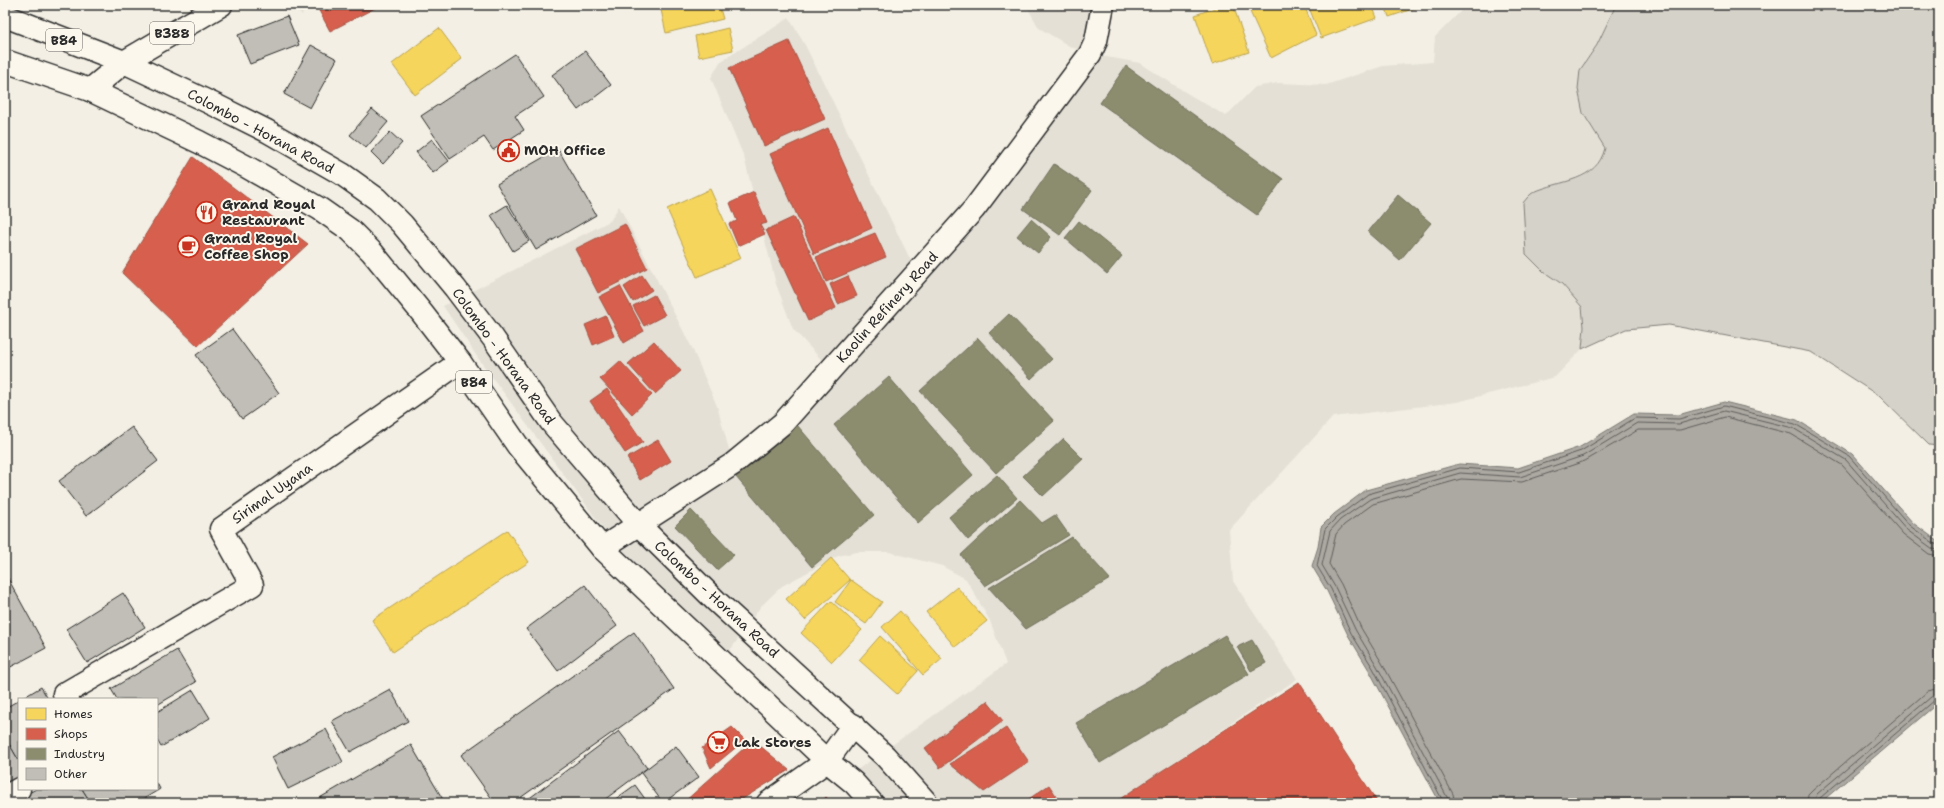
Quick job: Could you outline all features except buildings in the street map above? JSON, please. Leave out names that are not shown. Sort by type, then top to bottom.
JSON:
[{"type":"main road","name":"B388","points":[[124,62],[221,5]]},
{"type":"main road","name":"Kaolin Refinery Road","points":[[602,548],[733,464],[783,423],[974,208],[1090,54],[1096,41],[1103,5]]},
{"type":"main road","name":"Colombo - Horana Road","points":[[5,16],[124,62],[266,131],[342,174],[377,199],[402,224],[455,288],[493,338],[551,422],[639,525],[716,601],[885,756],[927,803]]},
{"type":"main road","name":"B84","points":[[5,61],[90,90],[247,167],[320,209],[350,230],[372,252],[460,362],[518,446],[602,548],[826,761],[854,783],[872,803]]},
{"type":"main road","points":[[90,90],[124,62]]},
{"type":"main road","name":"Sirimal Uyana","points":[[67,698],[64,694],[252,585],[221,529],[460,362]]},
{"type":"main road","points":[[768,803],[826,761],[852,725]]},
{"type":"main road","points":[[5,798],[18,790]]},
{"type":"shaded area","points":[[289,5],[305,5],[302,15]]},
{"type":"shaded area","points":[[1026,5],[1103,5],[1090,54],[1140,63],[1226,116],[1255,87],[1278,83],[1326,85],[1383,66],[1433,62],[1435,37],[1467,5],[1616,5],[1597,45],[1580,70],[1583,113],[1605,148],[1602,158],[1589,172],[1564,183],[1525,231],[1526,254],[1544,272],[1562,284],[1582,307],[1584,327],[1582,349],[1555,377],[1457,402],[1333,417],[1229,530],[1233,581],[1297,679],[1114,803],[879,803],[850,775],[1006,664],[990,621],[966,579],[942,566],[889,552],[857,552],[838,556],[782,586],[761,606],[724,659],[622,554],[478,358],[443,306],[610,221],[619,206],[692,348],[717,406],[733,464],[831,370],[793,329],[776,284],[744,157],[711,78],[720,62],[789,18],[805,45],[917,273],[1089,53],[1071,47],[1039,28]]},
{"type":"shaded area","points":[[1616,5],[1939,5],[1939,446],[1929,445],[1879,396],[1811,352],[1669,325],[1626,329],[1582,349],[1584,327],[1582,307],[1562,284],[1544,272],[1526,254],[1523,203],[1534,192],[1586,174],[1594,168],[1601,159],[1605,148],[1583,113],[1578,89],[1580,70],[1597,45]]},
{"type":"water","points":[[1724,402],[1797,420],[1852,454],[1913,523],[1939,542],[1939,702],[1820,803],[1440,803],[1369,670],[1348,635],[1327,591],[1312,566],[1318,547],[1321,527],[1334,514],[1366,490],[1459,464],[1518,468],[1580,447],[1634,414],[1678,415]]},
{"type":"place","name":"MOH Office","points":[[508,150]]},
{"type":"place","name":"Grand Royal Restaurant","points":[[206,212]]},
{"type":"place","name":"Grand Royal Coffee Shop","points":[[189,246]]},
{"type":"place","name":"Lak Stores","points":[[718,742]]}]
